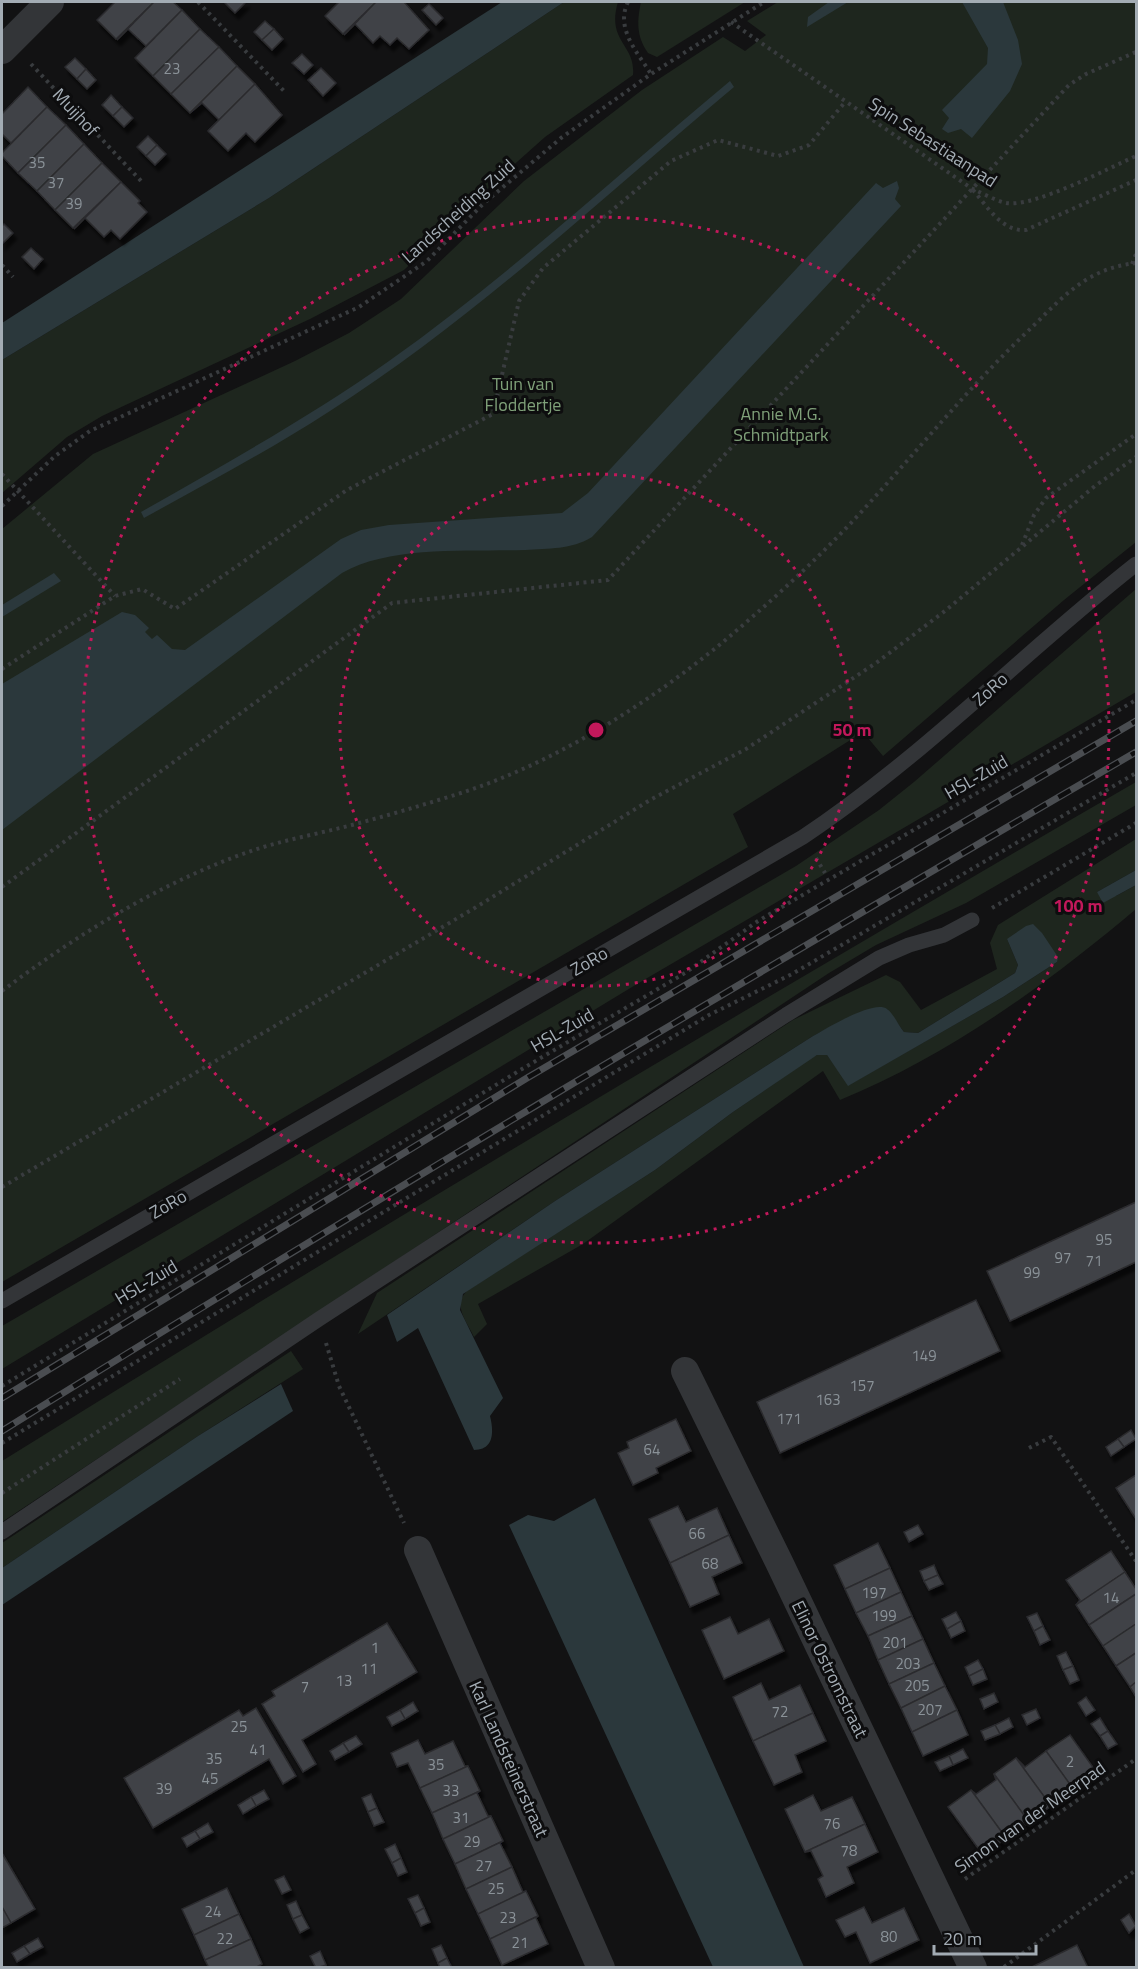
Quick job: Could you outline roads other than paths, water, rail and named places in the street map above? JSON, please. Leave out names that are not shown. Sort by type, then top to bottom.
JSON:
[{"type":"street","points":[[6,46],[50,2]]},
{"type":"street","name":"Elinor Ostromstraat","points":[[685,1371],[779,1562],[972,1968]]},
{"type":"street","name":"Karl Landsteinerstraat","points":[[418,1550],[601,1968]]},
{"type":"lane","name":"ZoRo","points":[[2,1301],[812,831],[874,788],[1137,564]]},
{"type":"lane","points":[[2,1532],[319,1319],[786,1015],[879,958],[909,945],[944,935],[972,920]]},
{"type":"railway","points":[[2,1398],[527,1078],[1136,721]]},
{"type":"railway","points":[[2,1431],[566,1087],[1136,752]]},
{"type":"park label","name":"Tuin van Floddertje","points":[[523,394]]},
{"type":"park label","name":"Annie M.G. Schmidtpark","points":[[781,423]]}]
